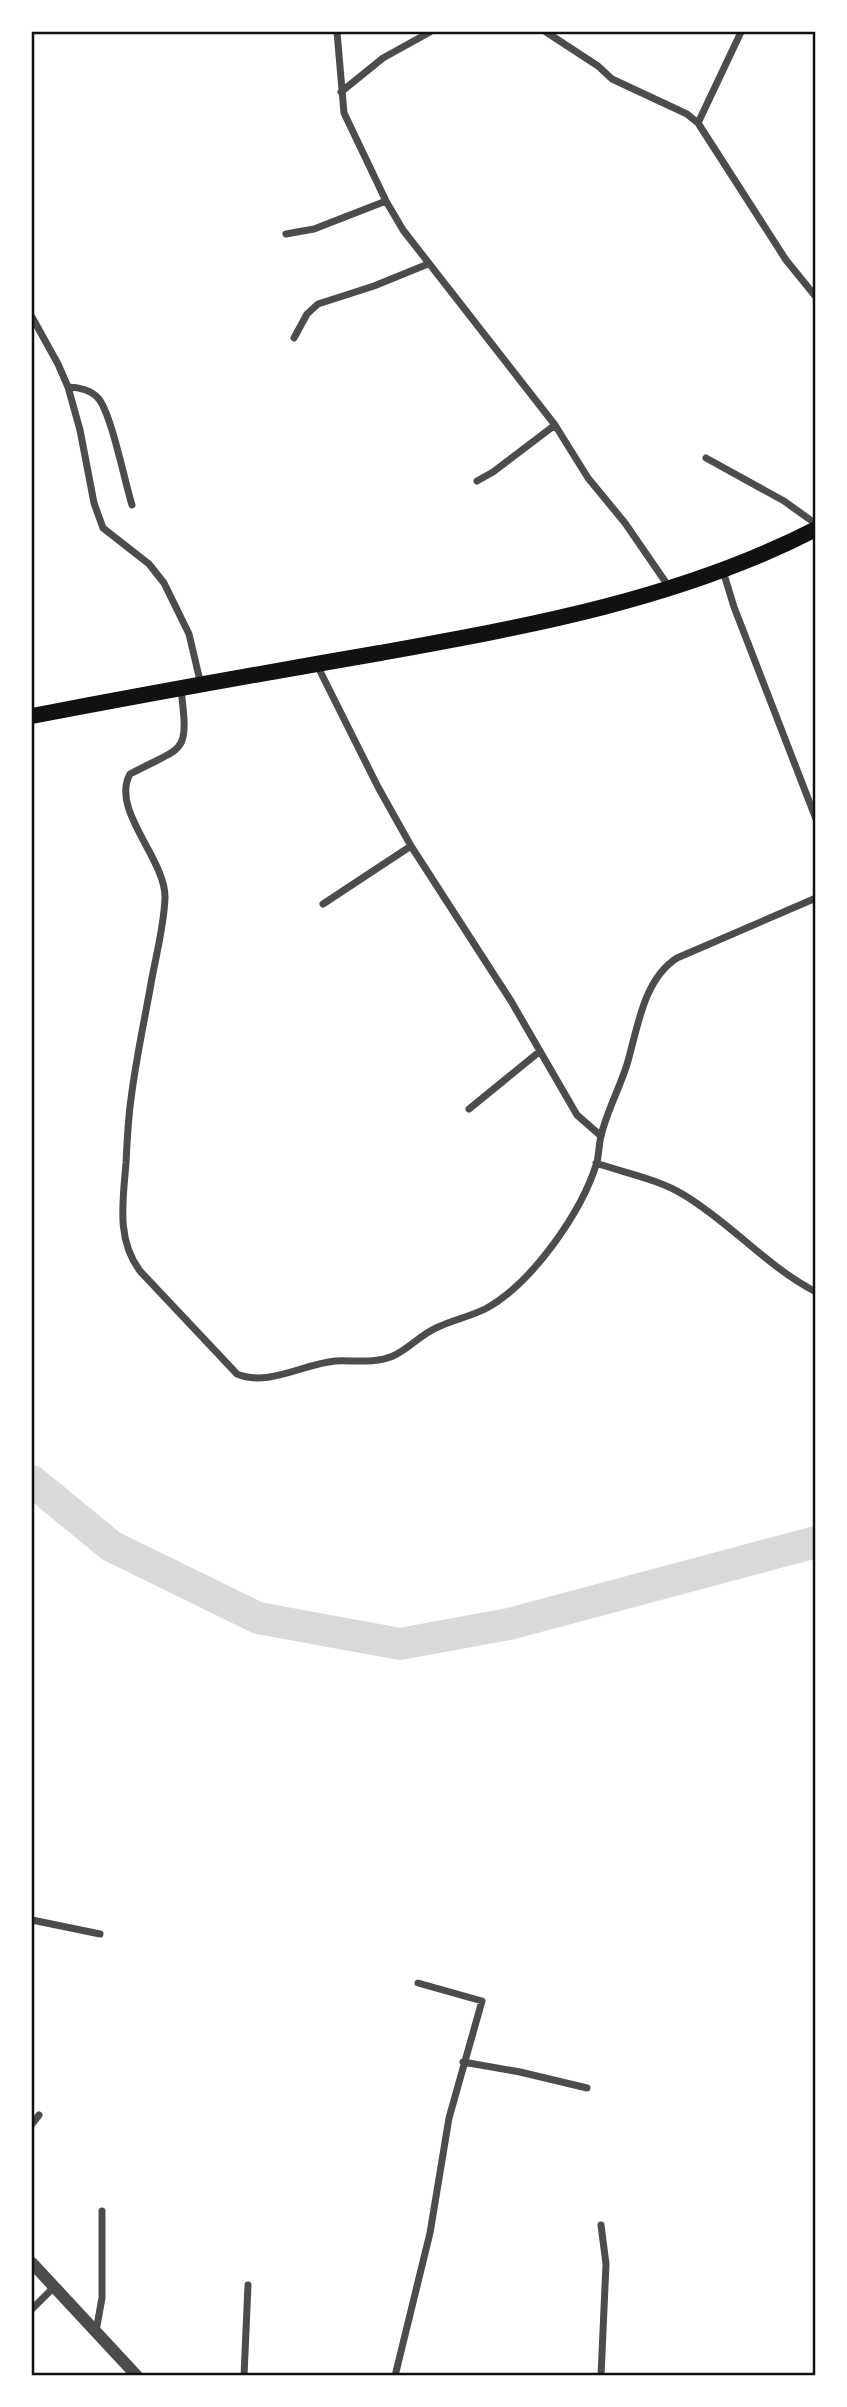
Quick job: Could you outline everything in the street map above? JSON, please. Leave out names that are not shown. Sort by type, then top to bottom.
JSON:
[{"type":"main road","points":[[32,716],[514,629],[629,601],[723,570],[816,526]]},
{"type":"street","points":[[337,32],[344,113],[386,201],[409,239],[555,425],[588,478],[625,523],[669,587]]},
{"type":"street","points":[[341,92],[383,58],[430,32]]},
{"type":"street","points":[[546,32],[598,66],[612,79],[687,114],[698,123],[786,260],[816,297]]},
{"type":"street","points":[[698,123],[741,32]]},
{"type":"street","points":[[285,234],[314,229],[386,201]]},
{"type":"street","points":[[294,338],[307,314],[318,304],[374,286],[428,264]]},
{"type":"street","points":[[32,317],[68,387],[80,430],[94,503],[103,528],[149,564],[164,583],[190,634],[201,685]]},
{"type":"street","points":[[68,387],[78,387],[99,399],[107,415],[132,505]]},
{"type":"street","points":[[477,481],[555,425]]},
{"type":"street","points":[[706,458],[784,501],[816,526]]},
{"type":"street","points":[[723,570],[734,607],[816,819]]},
{"type":"street","points":[[317,664],[378,787],[411,846],[511,1001],[577,1115],[601,1136]]},
{"type":"street","points":[[181,689],[186,728],[183,741],[169,756],[130,774],[124,791],[141,836],[158,867],[165,895],[160,940],[130,1102],[123,1237],[130,1256],[140,1271],[237,1374],[248,1379],[274,1376],[334,1361],[380,1360],[402,1351],[435,1328],[485,1310],[513,1289],[529,1275],[581,1200],[596,1163],[601,1136],[622,1083],[655,979],[669,963],[816,898]]},
{"type":"street","points":[[323,904],[411,846]]},
{"type":"street","points":[[470,1109],[539,1052]]},
{"type":"street","points":[[596,1163],[681,1193],[713,1215],[789,1277],[816,1292]]},
{"type":"street","points":[[32,1920],[100,1934]]},
{"type":"street","points":[[395,2375],[430,2233],[449,2118],[482,2001],[418,1983]]},
{"type":"street","points":[[463,2062],[520,2071],[587,2088]]},
{"type":"street","points":[[32,2124],[39,2115]]},
{"type":"street","points":[[96,2331],[102,2298],[102,2211]]},
{"type":"street","points":[[601,2225],[606,2264],[601,2375]]},
{"type":"street","points":[[32,2263],[131,2373]]},
{"type":"street","points":[[244,2375],[248,2285]]},
{"type":"street","points":[[32,2309],[54,2287]]},
{"type":"waterway","points":[[32,1481],[111,1546],[258,1618],[400,1644],[509,1624],[816,1542]]}]
